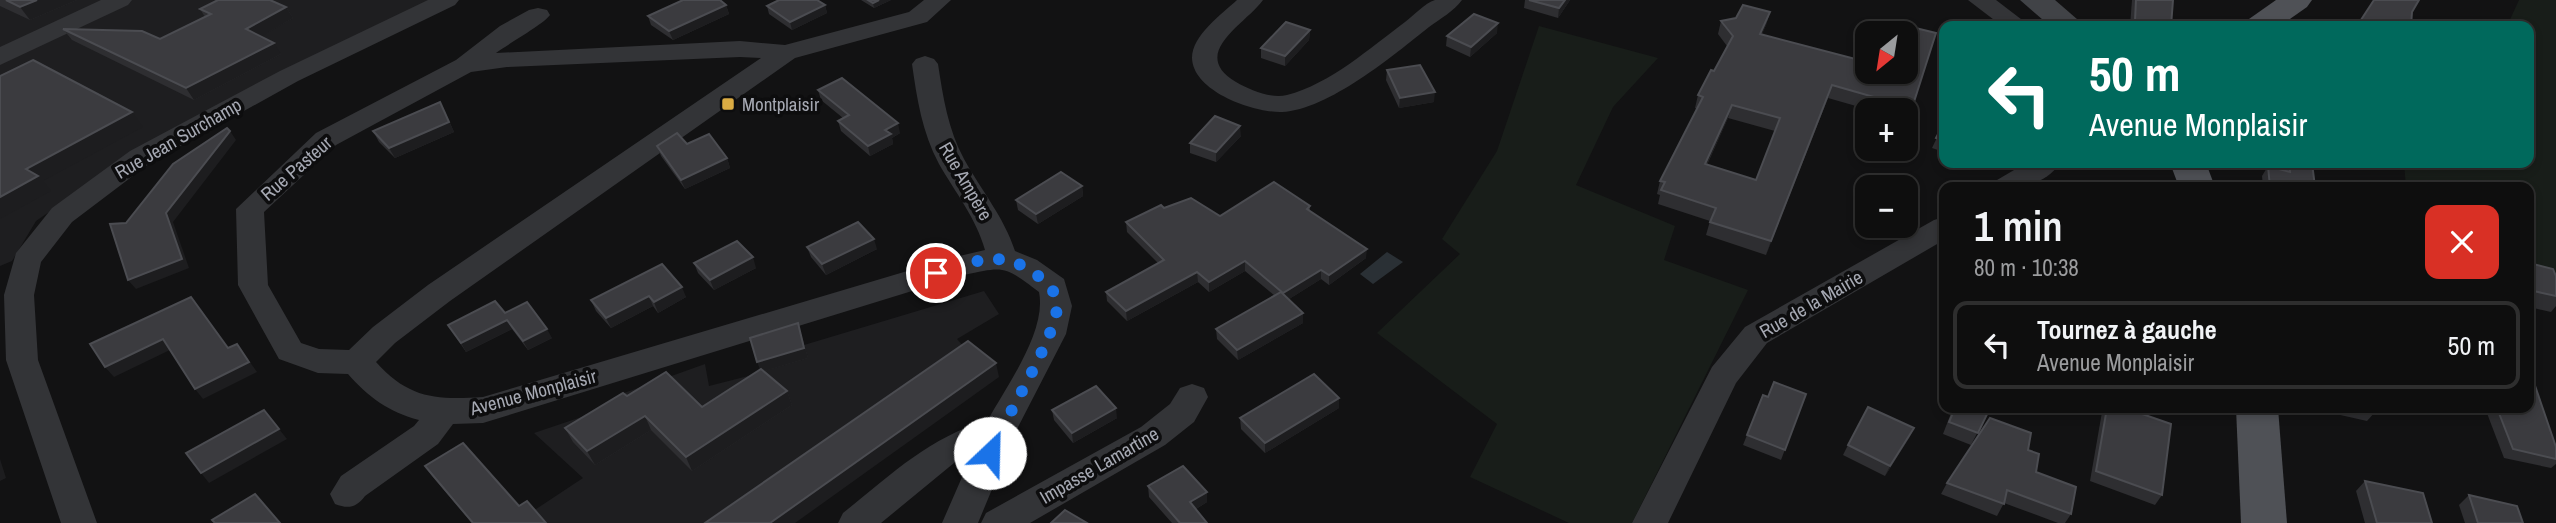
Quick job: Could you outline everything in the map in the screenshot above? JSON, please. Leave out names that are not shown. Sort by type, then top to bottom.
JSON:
[{"type":"main road","points":[[2267,21],[2297,0]]},
{"type":"main road","points":[[2294,21],[2322,0]]},
{"type":"main road","points":[[2234,413],[2238,523]]},
{"type":"main road","points":[[2257,413],[2264,523]]},
{"type":"street","points":[[0,57],[120,0]]},
{"type":"street","name":"Rue Jean Surchamp","points":[[79,523],[22,360],[19,295],[27,260],[62,215],[140,157],[289,76],[447,0]]},
{"type":"street","points":[[1251,0],[1212,39],[1205,58],[1210,73],[1227,89],[1252,98],[1289,103],[1333,86],[1450,0]]},
{"type":"street","points":[[1980,0],[2011,21]]},
{"type":"street","points":[[357,362],[384,335],[439,293],[786,53],[928,8]]},
{"type":"street","name":"Rue Ampère","points":[[928,8],[924,59],[933,117],[946,150],[996,234],[1002,257]]},
{"type":"street","name":"Rue Pasteur","points":[[357,362],[318,362],[290,351],[253,285],[250,209],[326,139],[464,65],[509,31],[538,15]]},
{"type":"street","name":"Rue Pasteur","points":[[464,65],[507,59],[712,50],[740,49],[786,53]]},
{"type":"street","points":[[2015,182],[2038,168]]},
{"type":"street","name":"Rue de la Mairie","points":[[1650,523],[1723,376],[1756,335],[1939,230]]},
{"type":"street","points":[[960,523],[1000,429],[1050,334],[1057,306],[1053,287],[1026,267],[1002,257]]},
{"type":"street","name":"Avenue Monplaisir","points":[[357,362],[376,386],[401,403],[443,412],[484,410],[962,265],[1002,257]]},
{"type":"street","name":"Impasse Lamartine","points":[[999,523],[1153,436],[1182,413],[1192,397]]},
{"type":"street","points":[[347,494],[353,486],[426,435],[443,412]]},
{"type":"street","points":[[856,523],[942,453],[968,439],[1000,429]]},
{"type":"shaded area","points":[[0,0],[437,0],[130,156],[36,221],[12,261],[0,266]]},
{"type":"shaded area","points":[[2519,0],[2556,0],[2556,274],[2534,269],[2534,182],[2406,182],[2404,168],[2534,168],[2534,21],[2509,21]]},
{"type":"shaded area","points":[[1539,26],[1658,58],[1613,107],[1576,185],[1675,226],[1664,260],[1748,290],[1632,523],[1569,523],[1470,477],[1497,424],[1377,333],[1460,254],[1442,239],[1497,151]]},
{"type":"shaded area","points":[[1387,252],[1403,262],[1373,284],[1360,274]]},
{"type":"shaded area","points":[[984,291],[999,314],[957,339],[971,355],[731,523],[515,523],[583,478],[534,433],[626,402],[624,393],[705,364],[709,386],[760,373],[804,345]]},
{"type":"building","points":[[6,0],[37,0],[20,7]]},
{"type":"building","points":[[218,0],[270,0],[286,7],[246,29],[274,43],[186,88],[63,29],[142,31],[160,39],[211,14],[200,9]]},
{"type":"building","points":[[683,0],[720,0],[726,5],[669,31],[648,16]]},
{"type":"building","points":[[779,0],[817,0],[825,5],[790,22],[767,6]]},
{"type":"building","points":[[1529,0],[1565,0],[1559,8]]},
{"type":"building","points":[[2136,0],[2173,0],[2171,21],[2135,21]]},
{"type":"building","points":[[2374,0],[2419,0],[2412,12],[2411,21],[2360,21]]},
{"type":"building","points":[[1743,5],[1770,12],[1760,34],[1855,59],[1855,84],[1918,84],[1918,29],[1936,33],[1915,98],[1877,98],[1832,85],[1771,241],[1710,222],[1716,208],[1661,190],[1665,182],[1660,181],[1703,97],[1698,95],[1733,36],[1721,21],[1736,18]],"holes":[[[1732,105],[1780,118],[1756,180],[1705,164]]]},
{"type":"building","points":[[1474,14],[1498,23],[1471,47],[1447,36]]},
{"type":"building","points":[[1286,22],[1310,30],[1285,56],[1261,48]]},
{"type":"building","points":[[33,60],[132,112],[26,169],[38,176],[0,197],[0,76]]},
{"type":"building","points":[[1420,65],[1435,92],[1400,98],[1387,70]]},
{"type":"building","points":[[842,78],[898,123],[885,130],[891,134],[868,146],[838,121],[849,115],[818,90]]},
{"type":"building","points":[[440,102],[449,122],[389,148],[373,131]]},
{"type":"building","points":[[1215,116],[1240,126],[1216,152],[1190,143]]},
{"type":"building","points":[[227,128],[230,131],[166,213],[182,259],[128,280],[110,224],[126,223],[173,164]]},
{"type":"building","points":[[677,133],[687,144],[709,134],[727,158],[681,180],[657,146]]},
{"type":"building","points":[[2268,168],[2290,172],[2290,168],[2313,168],[2314,182],[2270,182]]},
{"type":"building","points":[[1061,172],[1082,186],[1036,214],[1016,200]]},
{"type":"building","points":[[1274,182],[1310,206],[1307,209],[1367,249],[1329,275],[1321,270],[1283,293],[1245,261],[1209,282],[1197,272],[1126,311],[1106,292],[1164,260],[1126,222],[1161,205],[1164,208],[1191,198],[1220,216]]},
{"type":"building","points":[[858,222],[874,239],[822,264],[807,247]]},
{"type":"building","points":[[737,241],[753,257],[710,280],[694,263]]},
{"type":"building","points":[[662,264],[682,287],[654,302],[649,296],[606,318],[591,300]]},
{"type":"building","points":[[2534,264],[2553,269],[2556,276],[2556,296],[2534,291]]},
{"type":"building","points":[[1281,292],[1303,313],[1237,350],[1216,329]]},
{"type":"building","points":[[191,297],[228,348],[237,344],[249,362],[195,389],[163,339],[105,367],[90,344]]},
{"type":"building","points":[[495,301],[505,313],[527,302],[547,329],[523,341],[507,320],[461,343],[448,325]]},
{"type":"building","points":[[798,323],[804,348],[757,362],[750,338]]},
{"type":"building","points":[[968,341],[996,363],[770,523],[705,523]]},
{"type":"building","points":[[761,369],[787,391],[686,457],[645,416],[587,451],[565,428],[623,393],[627,396],[666,372],[702,407]]},
{"type":"building","points":[[1314,374],[1339,398],[1265,443],[1240,418]]},
{"type":"building","points":[[1774,382],[1806,394],[1785,450],[1747,435],[1763,395],[1768,397]]},
{"type":"building","points":[[2534,383],[2556,447],[2556,459],[2513,449],[2499,413],[2534,413]]},
{"type":"building","points":[[1096,386],[1116,408],[1072,433],[1052,410]]},
{"type":"building","points":[[1868,407],[1914,428],[1890,466],[1848,445]]},
{"type":"building","points":[[264,410],[279,429],[201,473],[186,453]]},
{"type":"building","points":[[1953,413],[1988,413],[1978,433],[1949,422]]},
{"type":"building","points":[[2106,413],[2139,413],[2171,424],[2162,495],[2096,471]]},
{"type":"building","points":[[1990,418],[2031,433],[2028,450],[2039,454],[2036,472],[2076,487],[2071,514],[2007,490],[2004,504],[1947,483]]},
{"type":"building","points":[[463,443],[519,506],[527,501],[546,523],[473,523],[425,466]]},
{"type":"building","points":[[1183,466],[1207,492],[1190,502],[1207,523],[1180,523],[1148,486]]},
{"type":"building","points":[[2365,481],[2423,493],[2432,523],[2377,523]]},
{"type":"building","points":[[255,494],[280,523],[215,523],[212,520]]},
{"type":"building","points":[[2469,495],[2517,506],[2523,523],[2478,523]]},
{"type":"building","points":[[1065,510],[1087,523],[1051,523]]},
{"type":"place","name":"Montplaisir","points":[[728,104]]},
{"type":"route","points":[[936,273],[970,262],[1002,257],[1026,267],[1053,287],[1057,306],[1050,334],[990,453]]}]
